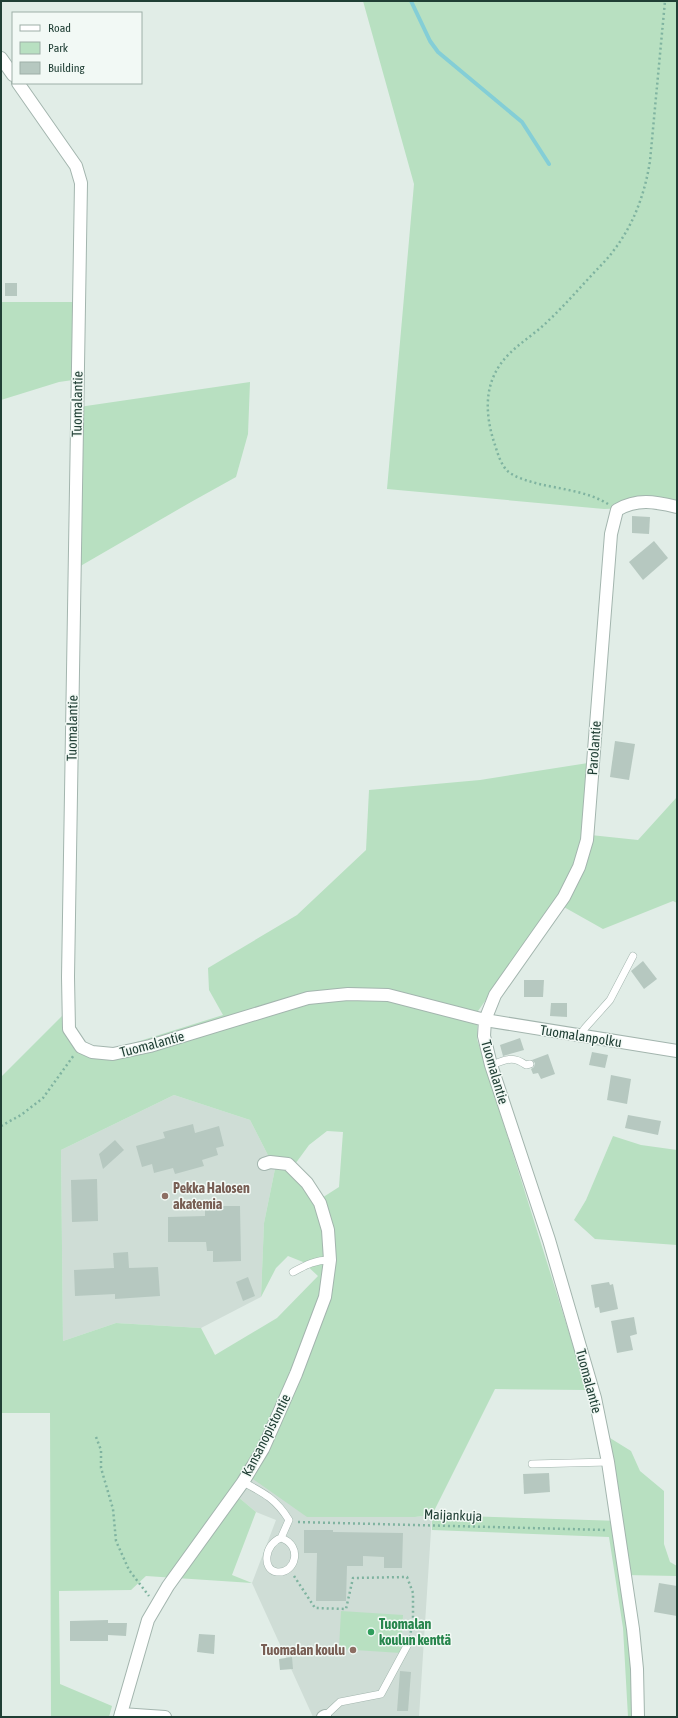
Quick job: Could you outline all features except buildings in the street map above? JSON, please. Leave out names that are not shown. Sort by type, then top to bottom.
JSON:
[{"type":"street","points":[[1,58],[12,74]]},
{"type":"street","name":"Tuomalantie","points":[[19,84],[76,166],[81,183],[68,977],[69,1029],[81,1047],[92,1052],[113,1054],[150,1046],[308,998],[348,994],[388,995],[485,1020],[484,1036],[491,1065],[549,1240],[595,1398],[608,1462],[633,1628],[637,1669],[638,1717]]},
{"type":"street","points":[[617,510],[628,503],[642,502],[658,502],[677,506]]},
{"type":"street","name":"Parolantie","points":[[485,1020],[495,995],[564,897],[579,867],[587,840],[611,534],[617,510]]},
{"type":"street","name":"Tuomalanpolku","points":[[485,1020],[677,1051]]},
{"type":"street","name":"Kansanopistontie","points":[[121,1716],[148,1620],[156,1604],[243,1482],[263,1449],[296,1374],[325,1297],[330,1260],[328,1230],[320,1203],[307,1183],[288,1164],[270,1162],[264,1164]]},
{"type":"street","points":[[121,1716],[165,1717]]},
{"type":"lane","points":[[580,1035],[610,1000],[633,956]]},
{"type":"lane","points":[[491,1065],[510,1058],[518,1059],[526,1065],[530,1064]]},
{"type":"lane","points":[[293,1272],[318,1260],[330,1260]]},
{"type":"lane","points":[[532,1464],[608,1462]]},
{"type":"lane","points":[[243,1482],[262,1492],[279,1505],[289,1520],[281,1538]]},
{"type":"lane","points":[[281,1538],[289,1540],[293,1546],[295,1554],[292,1565],[287,1571],[273,1572],[269,1567],[266,1555],[270,1545],[275,1540],[281,1538]]},
{"type":"lane","points":[[324,1716],[340,1702],[381,1694],[408,1644]]},
{"type":"path","points":[[617,510],[602,500],[522,479],[509,473],[501,462],[488,422],[487,403],[489,391],[500,366],[509,355],[561,309],[613,252],[624,236],[637,208],[646,185],[650,161],[665,1]]},
{"type":"path","points":[[1,1126],[22,1115],[43,1098],[63,1068],[81,1047]]},
{"type":"path","points":[[96,1437],[102,1450],[101,1468],[113,1508],[116,1541],[129,1570],[156,1604]]},
{"type":"path","name":"Maijankuja","points":[[289,1520],[300,1522],[618,1530]]},
{"type":"path","points":[[289,1568],[315,1608],[346,1609],[353,1578],[407,1577],[413,1593],[413,1620],[408,1644]]},
{"type":"shaded area","name":"Pekka Halosen akatemia","points":[[174,1095],[250,1120],[275,1169],[264,1223],[261,1297],[201,1328],[116,1323],[63,1341],[61,1150]]},
{"type":"shaded area","name":"Tuomalan koulu","points":[[250,1477],[415,1517],[432,1515],[419,1717],[313,1717],[252,1583],[276,1520],[256,1512],[237,1496]]},
{"type":"green space","points":[[363,1],[677,1],[677,506],[604,509],[387,489],[414,184]]},
{"type":"green space","points":[[1,302],[82,302],[80,379],[59,382],[1,400]]},
{"type":"green space","points":[[250,382],[248,434],[236,477],[77,568],[79,407]]},
{"type":"green space","points":[[588,763],[581,834],[638,840],[677,797],[677,903],[673,901],[603,929],[555,902],[478,1011],[477,1039],[587,1390],[495,1389],[432,1515],[415,1517],[307,1517],[250,1477],[237,1496],[256,1512],[232,1575],[252,1583],[146,1576],[131,1590],[59,1591],[60,1684],[112,1706],[109,1717],[51,1717],[50,1413],[1,1413],[1,1077],[62,1016],[76,1027],[83,1041],[97,1048],[111,1050],[223,1015],[209,990],[208,968],[297,915],[366,850],[369,790],[480,780]],"holes":[[[174,1095],[250,1120],[275,1169],[264,1223],[261,1297],[276,1268],[288,1256],[303,1262],[318,1276],[277,1318],[215,1355],[201,1328],[116,1323],[63,1341],[61,1150]],[[327,1131],[343,1132],[339,1187],[314,1203],[300,1180],[290,1171],[309,1145]]]},
{"type":"green space","points":[[613,1136],[641,1145],[677,1150],[677,1245],[595,1239],[574,1220],[586,1200]]},
{"type":"green space","points":[[610,1438],[631,1451],[640,1471],[664,1491],[664,1544],[670,1562],[677,1566],[677,1576],[625,1575],[638,1717],[628,1717],[623,1628],[609,1537],[432,1530],[432,1515],[621,1521]]},
{"type":"green space","name":"Tuomalan koulun kenttä","points":[[341,1611],[403,1615],[401,1653],[339,1649]]},
{"type":"waterway","points":[[411,1],[430,41],[438,52],[522,122],[549,164]]},
{"type":"place","name":"Pekka Halosen akatemia","points":[[165,1196]]},
{"type":"place","name":"Tuomalan koulun kenttä","points":[[371,1632]]},
{"type":"place","name":"Tuomalan koulu","points":[[353,1650]]}]
